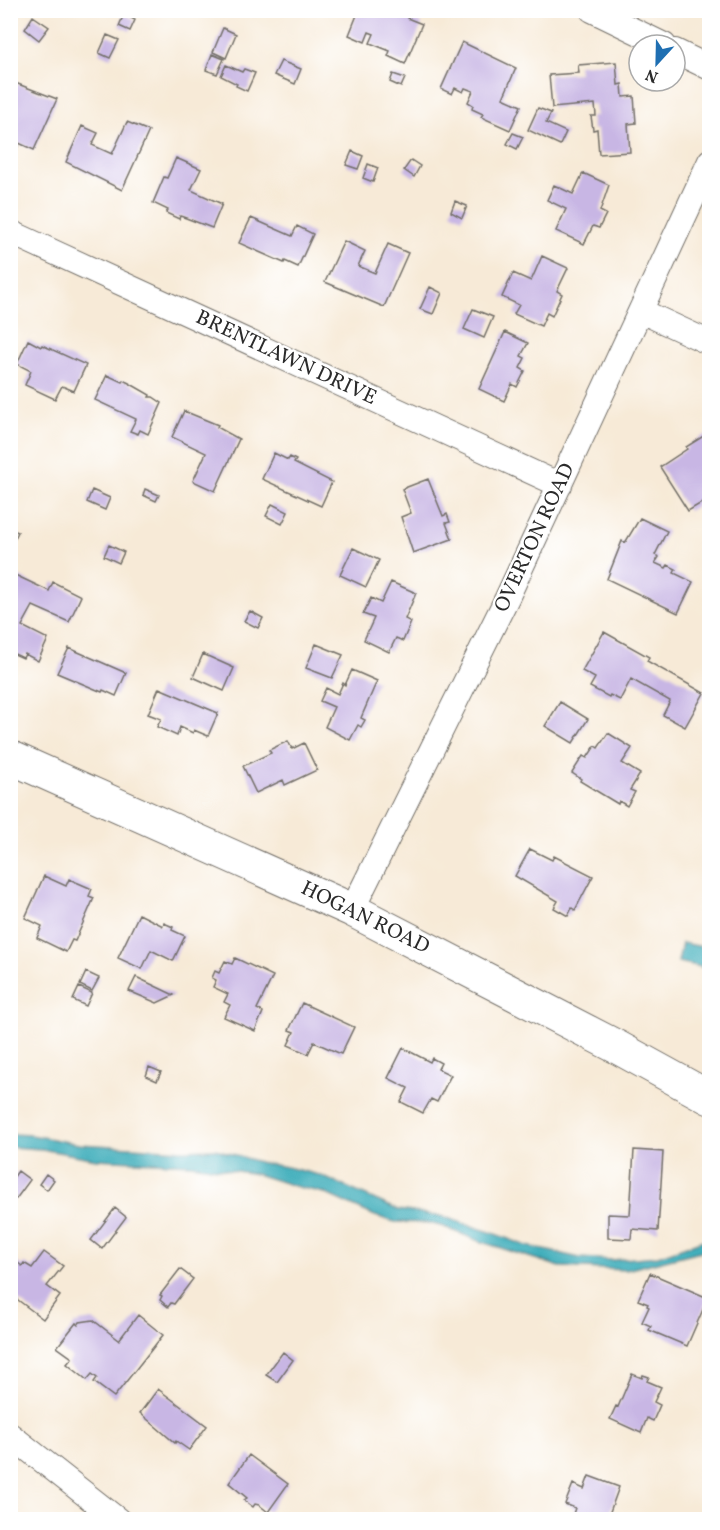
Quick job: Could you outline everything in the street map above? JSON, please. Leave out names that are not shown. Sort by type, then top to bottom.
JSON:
[{"type":"street","points":[[591,10],[639,33]]},
{"type":"street","points":[[687,57],[710,68]]},
{"type":"street","name":"OVERTON ROAD","points":[[352,910],[507,598],[710,161]]},
{"type":"street","name":"BRENTLAWN DRIVE","points":[[10,232],[560,485]]},
{"type":"street","points":[[641,311],[710,343]]},
{"type":"street","name":"HOGAN ROAD","points":[[10,757],[352,910],[710,1098]]},
{"type":"street","points":[[10,1435],[118,1520]]},
{"type":"water","points":[[682,943],[709,948],[707,968],[678,962]]},
{"type":"water","points":[[10,1134],[31,1135],[79,1144],[183,1150],[216,1149],[262,1163],[319,1175],[398,1210],[441,1216],[527,1246],[580,1258],[612,1260],[658,1256],[709,1238],[709,1249],[626,1270],[560,1267],[479,1241],[444,1227],[429,1223],[395,1222],[375,1216],[324,1193],[256,1174],[191,1164],[96,1159],[41,1149],[11,1147]]},
{"type":"building","points":[[359,10],[399,10],[408,14],[407,18],[422,24],[405,64],[388,56],[390,51],[370,43],[374,34],[369,32],[365,42],[349,35]]},
{"type":"building","points":[[124,14],[135,20],[130,31],[119,26]]},
{"type":"building","points":[[33,16],[49,27],[39,40],[25,29]]},
{"type":"building","points":[[223,28],[236,34],[226,58],[213,52]]},
{"type":"building","points":[[107,35],[119,40],[110,58],[99,53]]},
{"type":"building","points":[[462,42],[516,68],[503,98],[521,106],[510,130],[481,117],[483,114],[472,109],[473,105],[468,102],[473,91],[465,88],[463,92],[455,88],[452,94],[441,89]]},
{"type":"building","points":[[212,54],[224,59],[217,74],[206,70]]},
{"type":"building","points":[[281,61],[301,69],[295,84],[274,75]]},
{"type":"building","points":[[616,62],[618,85],[622,84],[623,97],[634,96],[636,123],[628,124],[630,152],[599,154],[597,129],[593,130],[591,116],[596,116],[595,104],[552,108],[549,75],[579,73],[578,65]]},
{"type":"building","points":[[226,65],[242,72],[244,69],[255,73],[247,91],[221,76]]},
{"type":"building","points":[[393,74],[405,78],[401,87],[390,82]]},
{"type":"building","points":[[10,81],[57,99],[34,150],[19,143],[18,146],[10,143]]},
{"type":"building","points":[[538,108],[551,113],[546,123],[566,132],[560,145],[528,130]]},
{"type":"building","points":[[127,122],[149,131],[122,190],[66,162],[82,126],[98,133],[92,145],[112,154]]},
{"type":"building","points":[[513,133],[523,137],[517,149],[507,144]]},
{"type":"building","points":[[352,151],[363,156],[358,169],[346,165]]},
{"type":"building","points":[[176,158],[201,169],[191,190],[222,204],[212,228],[180,216],[179,219],[166,213],[168,210],[153,203],[164,177],[167,178]]},
{"type":"building","points":[[411,160],[420,166],[414,177],[404,170]]},
{"type":"building","points":[[368,164],[378,168],[373,182],[363,178]]},
{"type":"building","points":[[583,173],[609,185],[600,211],[606,214],[599,228],[593,226],[584,244],[556,231],[566,209],[547,200],[554,185],[573,194]]},
{"type":"building","points":[[455,201],[467,206],[462,218],[451,212]]},
{"type":"building","points":[[251,218],[292,236],[297,226],[313,234],[298,267],[239,243]]},
{"type":"building","points":[[344,241],[365,251],[358,266],[375,273],[388,244],[408,253],[384,307],[325,282]]},
{"type":"building","points":[[542,256],[568,268],[557,291],[562,294],[552,316],[547,313],[541,326],[514,314],[519,305],[502,297],[513,273],[531,281]]},
{"type":"building","points":[[430,287],[442,293],[433,314],[420,309]]},
{"type":"building","points":[[473,309],[493,317],[484,338],[464,329]]},
{"type":"building","points":[[505,332],[528,343],[521,356],[525,358],[520,368],[525,371],[517,387],[512,384],[504,401],[479,389]]},
{"type":"building","points":[[28,340],[86,365],[74,391],[62,386],[55,399],[25,385],[31,371],[17,364]]},
{"type":"building","points":[[107,375],[129,383],[162,403],[148,434],[140,430],[138,434],[130,431],[136,419],[95,400]]},
{"type":"building","points":[[184,411],[218,425],[217,427],[239,439],[215,491],[193,481],[206,453],[172,437]]},
{"type":"building","points":[[705,435],[710,435],[710,498],[688,511],[660,467]]},
{"type":"building","points":[[274,453],[288,460],[290,457],[296,460],[294,463],[332,482],[321,506],[262,479]]},
{"type":"building","points":[[428,479],[443,516],[447,514],[450,522],[446,523],[452,539],[413,553],[401,517],[411,513],[402,489]]},
{"type":"building","points":[[145,489],[159,495],[156,501],[143,495]]},
{"type":"building","points":[[92,490],[110,498],[105,510],[87,502]]},
{"type":"building","points":[[272,504],[288,512],[282,524],[266,516]]},
{"type":"building","points":[[640,518],[667,531],[655,555],[659,557],[655,563],[676,569],[674,573],[693,582],[678,613],[607,579],[622,541],[625,543]]},
{"type":"building","points":[[10,529],[18,532],[13,542],[10,541]]},
{"type":"building","points":[[109,545],[124,552],[119,563],[104,556]]},
{"type":"building","points":[[353,548],[379,560],[366,587],[340,575]]},
{"type":"building","points":[[13,574],[49,591],[53,582],[81,596],[69,622],[33,606],[22,626],[48,639],[38,661],[25,654],[23,658],[10,652],[10,579]]},
{"type":"building","points":[[391,582],[416,593],[405,619],[411,622],[403,641],[396,638],[389,652],[364,640],[374,618],[363,614],[371,598],[381,603]]},
{"type":"building","points":[[250,611],[263,618],[258,628],[244,621]]},
{"type":"building","points":[[604,632],[649,657],[647,661],[704,693],[685,727],[663,715],[670,701],[631,679],[620,700],[590,687],[595,678],[582,671]]},
{"type":"building","points":[[316,644],[343,655],[332,678],[306,668]]},
{"type":"building","points":[[69,648],[126,673],[116,696],[57,673]]},
{"type":"building","points":[[203,654],[234,668],[224,691],[193,677]]},
{"type":"building","points":[[352,670],[377,681],[361,718],[365,720],[361,727],[358,725],[350,740],[325,727],[334,707],[320,701],[326,688],[338,694]]},
{"type":"building","points":[[159,688],[218,713],[208,736],[180,727],[177,736],[157,727],[161,719],[148,714]]},
{"type":"building","points":[[560,702],[588,719],[573,743],[545,726]]},
{"type":"building","points":[[608,733],[632,748],[622,763],[640,774],[630,790],[635,792],[627,806],[619,801],[618,804],[580,781],[581,779],[572,773],[583,756],[587,758],[595,746],[598,748]]},
{"type":"building","points":[[288,741],[292,749],[304,743],[317,770],[285,785],[283,780],[256,793],[243,766],[271,753],[269,750]]},
{"type":"building","points":[[530,849],[552,860],[554,856],[593,876],[575,910],[572,908],[568,916],[554,908],[558,901],[515,876]]},
{"type":"building","points":[[44,876],[66,886],[69,879],[92,889],[89,896],[94,898],[75,941],[72,940],[66,952],[37,938],[42,926],[25,918]]},
{"type":"building","points":[[139,914],[163,926],[164,923],[173,927],[172,930],[185,936],[173,961],[151,950],[142,969],[118,958]]},
{"type":"building","points":[[235,958],[273,976],[257,1009],[263,1012],[255,1031],[224,1017],[230,1005],[224,1002],[228,994],[213,987],[216,980],[212,978],[215,971],[219,973],[225,961],[232,964]]},
{"type":"building","points":[[86,972],[99,978],[92,991],[80,985]]},
{"type":"building","points":[[136,977],[174,995],[157,1003],[129,991]]},
{"type":"building","points":[[79,987],[92,993],[86,1006],[73,1000]]},
{"type":"building","points":[[302,1003],[354,1027],[341,1054],[314,1042],[308,1054],[288,1045],[294,1032],[289,1030]]},
{"type":"building","points":[[403,1048],[430,1062],[432,1058],[441,1063],[438,1069],[451,1075],[437,1102],[431,1099],[423,1113],[401,1102],[408,1088],[388,1078]]},
{"type":"building","points":[[149,1067],[161,1072],[157,1081],[146,1076]]},
{"type":"building","points":[[634,1150],[663,1152],[658,1231],[632,1229],[631,1239],[608,1238],[608,1214],[630,1215]]},
{"type":"building","points":[[18,1171],[30,1180],[16,1199],[10,1195],[10,1182]]},
{"type":"building","points":[[46,1174],[54,1180],[47,1190],[39,1184]]},
{"type":"building","points":[[115,1208],[126,1217],[102,1249],[91,1240]]},
{"type":"building","points":[[44,1252],[63,1266],[47,1286],[60,1296],[43,1319],[10,1294],[10,1257],[22,1266],[24,1263],[32,1268]]},
{"type":"building","points":[[180,1269],[193,1279],[174,1304],[171,1303],[168,1307],[160,1300],[162,1296],[160,1295]]},
{"type":"building","points":[[650,1273],[708,1298],[687,1346],[649,1330],[651,1326],[642,1322],[649,1307],[648,1304],[638,1300]]},
{"type":"building","points":[[138,1315],[163,1335],[114,1397],[94,1382],[97,1378],[92,1374],[87,1380],[67,1364],[72,1358],[57,1347],[76,1323],[78,1325],[80,1322],[93,1320],[119,1340]]},
{"type":"building","points":[[283,1352],[293,1360],[277,1382],[266,1375]]},
{"type":"building","points":[[632,1374],[642,1378],[643,1375],[649,1377],[647,1381],[661,1387],[654,1402],[660,1405],[653,1421],[647,1418],[641,1433],[610,1419],[616,1406],[618,1407]]},
{"type":"building","points":[[158,1389],[207,1426],[189,1450],[176,1441],[175,1443],[140,1413]]},
{"type":"building","points":[[249,1455],[288,1484],[268,1512],[259,1505],[255,1504],[253,1507],[244,1500],[247,1498],[229,1483]]},
{"type":"building","points":[[589,1476],[619,1487],[607,1520],[571,1520],[575,1508],[565,1504],[573,1484],[584,1489]]}]
